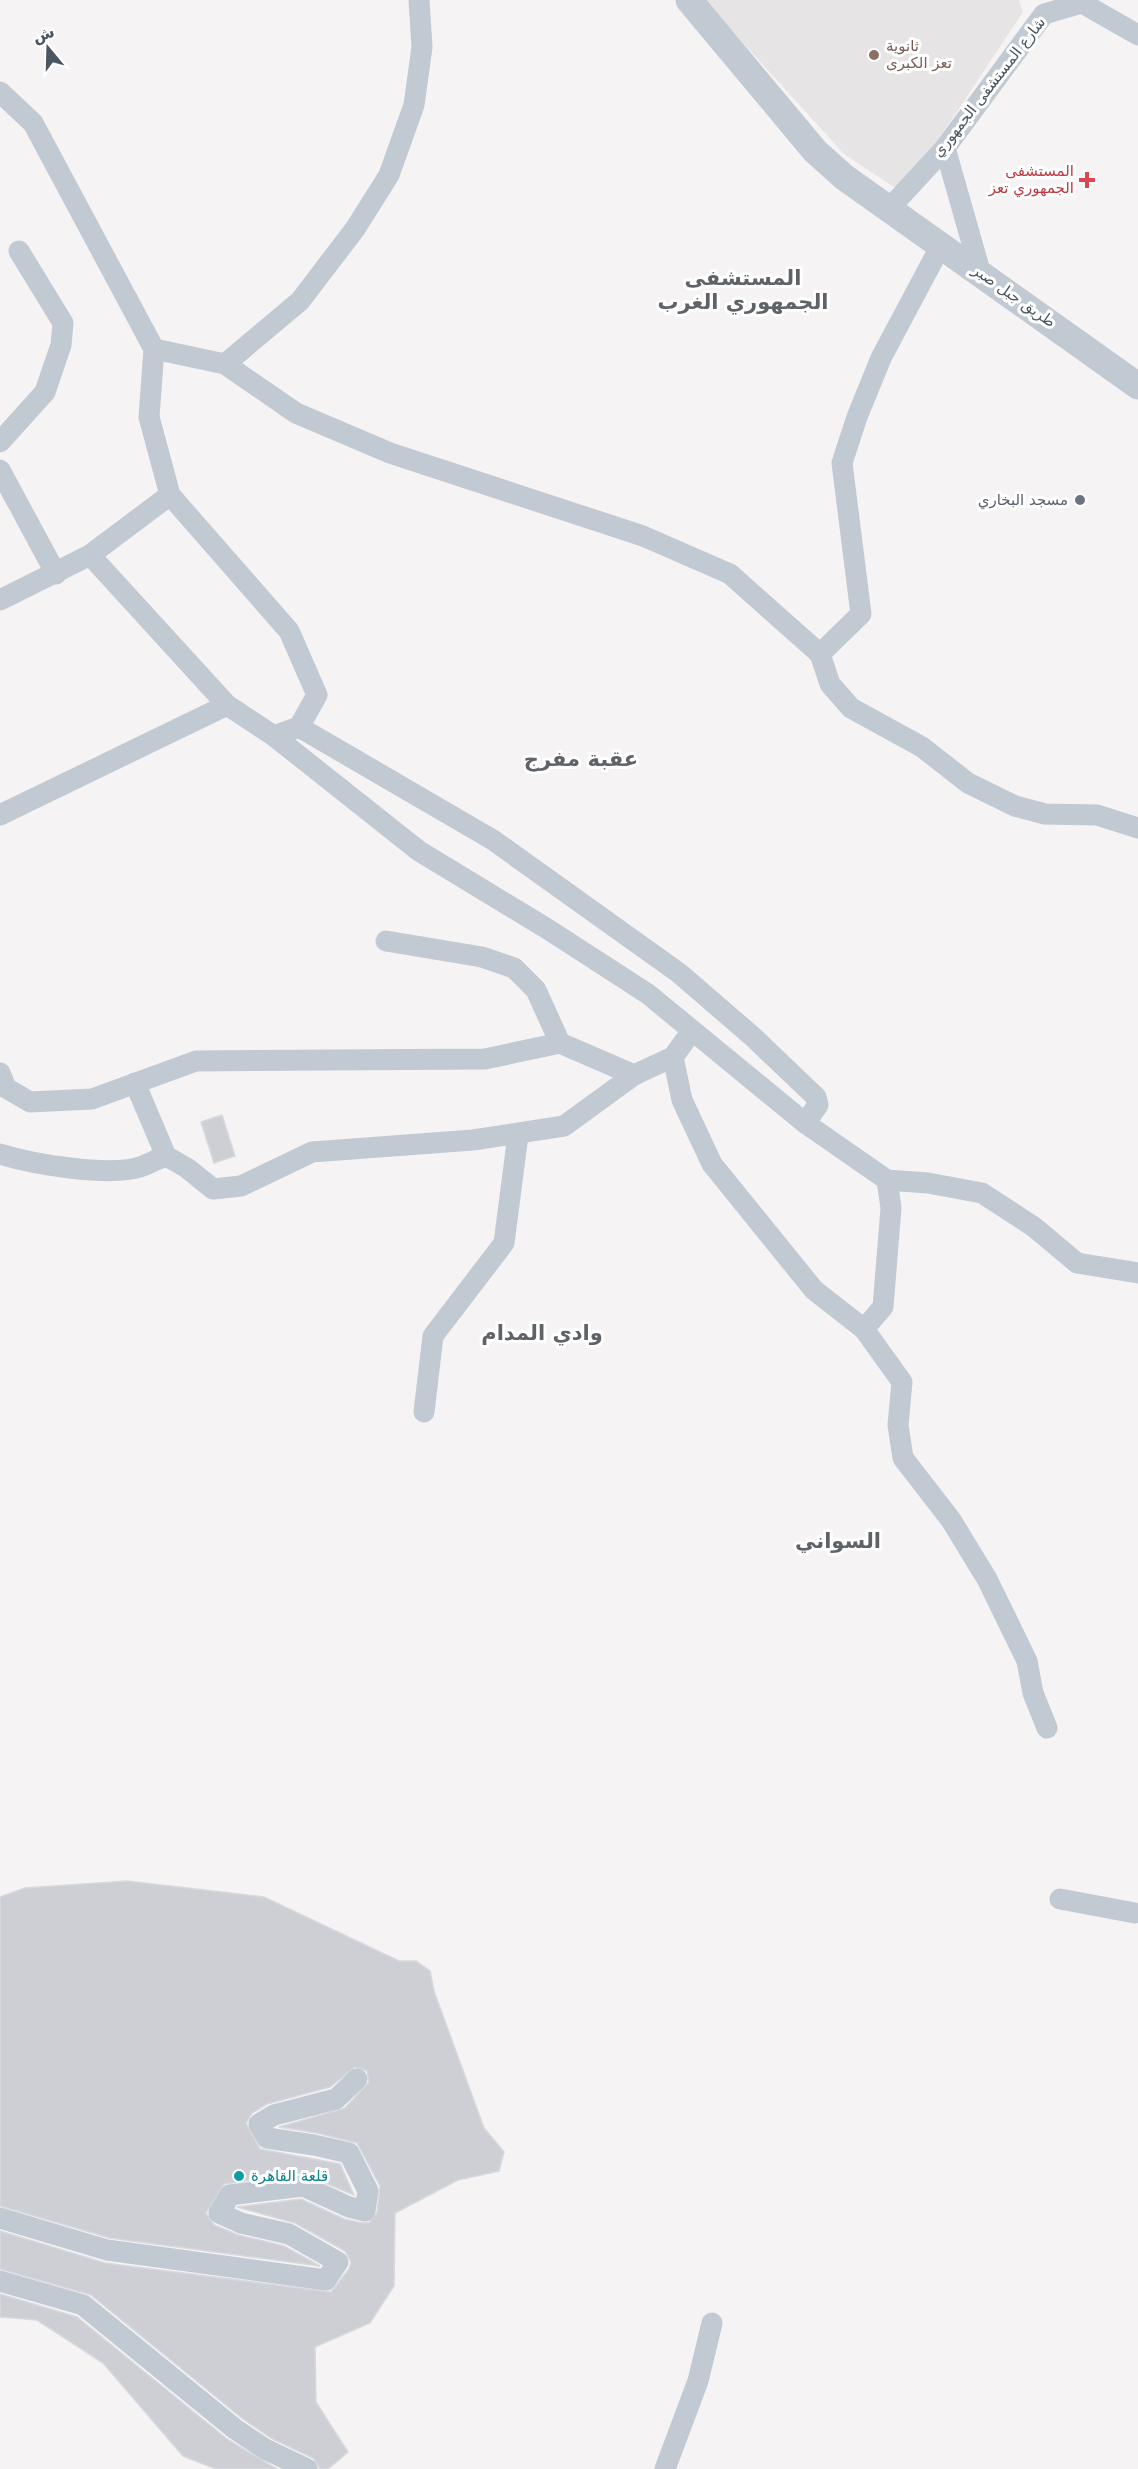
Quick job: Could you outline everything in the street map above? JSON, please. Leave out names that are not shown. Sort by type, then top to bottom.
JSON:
[{"type":"street","points":[[225,363],[300,301],[356,229],[389,175],[414,105],[422,47],[419,0]]},
{"type":"street","name":"طريق جبل صبر","points":[[689,0],[815,151],[844,177],[940,247],[980,271],[1138,386]]},
{"type":"street","name":"شارع المستشفى الجمهوري","points":[[888,210],[945,148],[1044,14],[1082,3],[1138,35]]},
{"type":"street","points":[[0,92],[33,123],[154,349],[148,417],[170,495],[289,631],[317,695],[299,727],[274,736]]},
{"type":"street","points":[[945,148],[980,271]]},
{"type":"street","points":[[820,654],[861,614],[842,463],[857,417],[882,358],[940,247]]},
{"type":"street","points":[[0,442],[45,393],[61,345],[63,323],[19,251]]},
{"type":"street","points":[[154,349],[225,363],[296,413],[390,453],[643,536],[730,574],[820,654],[830,684],[851,708],[922,747],[968,783],[1015,806],[1045,814],[1097,815],[1138,828]]},
{"type":"street","points":[[0,470],[56,574]]},
{"type":"street","points":[[0,600],[90,555],[170,495]]},
{"type":"street","points":[[90,555],[227,705],[274,736],[419,851],[546,928],[648,994],[805,1123],[887,1180],[928,1183],[982,1193],[1034,1227],[1077,1263],[1138,1273]]},
{"type":"street","points":[[0,815],[227,705]]},
{"type":"street","points":[[299,727],[493,840],[679,973],[752,1036],[816,1097],[818,1105],[805,1123]]},
{"type":"street","points":[[386,942],[482,957],[514,968],[536,990],[560,1043]]},
{"type":"street","points":[[135,1083],[166,1156],[187,1168],[213,1189],[241,1186],[312,1152],[518,1135],[564,1126],[634,1075],[674,1057],[692,1031]]},
{"type":"street","points":[[0,1072],[6,1088],[30,1102],[92,1099],[196,1061],[485,1059],[560,1043],[634,1075]]},
{"type":"street","points":[[674,1057],[682,1100],[712,1164],[814,1290],[864,1329],[902,1382],[898,1425],[903,1458],[951,1520],[987,1579],[1027,1661],[1033,1693],[1047,1728]]},
{"type":"street","points":[[424,1412],[433,1336],[504,1243],[518,1135]]},
{"type":"street","points":[[0,1154],[18,1159],[99,1170],[138,1168],[166,1156]]},
{"type":"street","points":[[864,1329],[883,1307],[891,1208],[887,1180]]},
{"type":"street","points":[[1060,1899],[1137,1914]]},
{"type":"street","points":[[0,2218],[107,2250],[326,2280],[338,2262],[289,2234],[241,2223],[219,2213],[230,2195],[303,2186],[349,2207],[365,2211],[368,2191],[349,2153],[267,2138],[259,2124],[274,2115],[336,2099],[357,2079]]},
{"type":"street","points":[[0,2282],[83,2305],[235,2429],[265,2448],[307,2469]]},
{"type":"street","points":[[665,2469],[699,2381],[712,2324]]},
{"type":"shaded area","name":"ثانوية تعز الكبرى","points":[[704,0],[1019,0],[1023,12],[903,193],[844,154]]},
{"type":"building","points":[[222,1115],[235,1156],[214,1163],[201,1122]]},
{"type":"building","name":"قلعة القاهرة","points":[[127,1881],[264,1897],[399,1961],[416,1961],[430,1971],[434,1991],[484,2128],[504,2152],[499,2171],[458,2180],[395,2213],[394,2286],[370,2323],[315,2347],[316,2402],[348,2452],[328,2469],[320,2469],[313,2458],[271,2438],[243,2419],[91,2295],[0,2269],[0,2231],[105,2263],[331,2292],[349,2269],[351,2262],[345,2251],[295,2223],[237,2207],[301,2199],[344,2219],[362,2223],[369,2223],[377,2213],[380,2186],[357,2143],[279,2127],[345,2108],[369,2082],[367,2071],[355,2067],[330,2087],[267,2104],[252,2113],[246,2123],[260,2149],[340,2164],[354,2195],[301,2173],[224,2184],[206,2213],[214,2225],[238,2235],[284,2246],[320,2266],[110,2238],[0,2206],[0,1897],[25,1888]]},
{"type":"building","points":[[0,2294],[77,2317],[227,2439],[277,2469],[216,2469],[183,2456],[103,2363],[37,2320],[0,2317]]},
{"type":"place","name":"ثانوية تعز الكبرى","points":[[874,55]]},
{"type":"place","name":"المستشفى الجمهوري تعز","points":[[1087,180]]},
{"type":"place","name":"مسجد البخاري","points":[[1080,500]]},
{"type":"place","name":"قلعة القاهرة","points":[[239,2176]]},
{"type":"district","name":"المستشفى الجمهوري الغرب","points":[[743,290]]},
{"type":"district","name":"عقبة مفرج","points":[[581,759]]},
{"type":"district","name":"وادي المدام","points":[[542,1333]]},
{"type":"district","name":"السواني","points":[[838,1541]]}]
